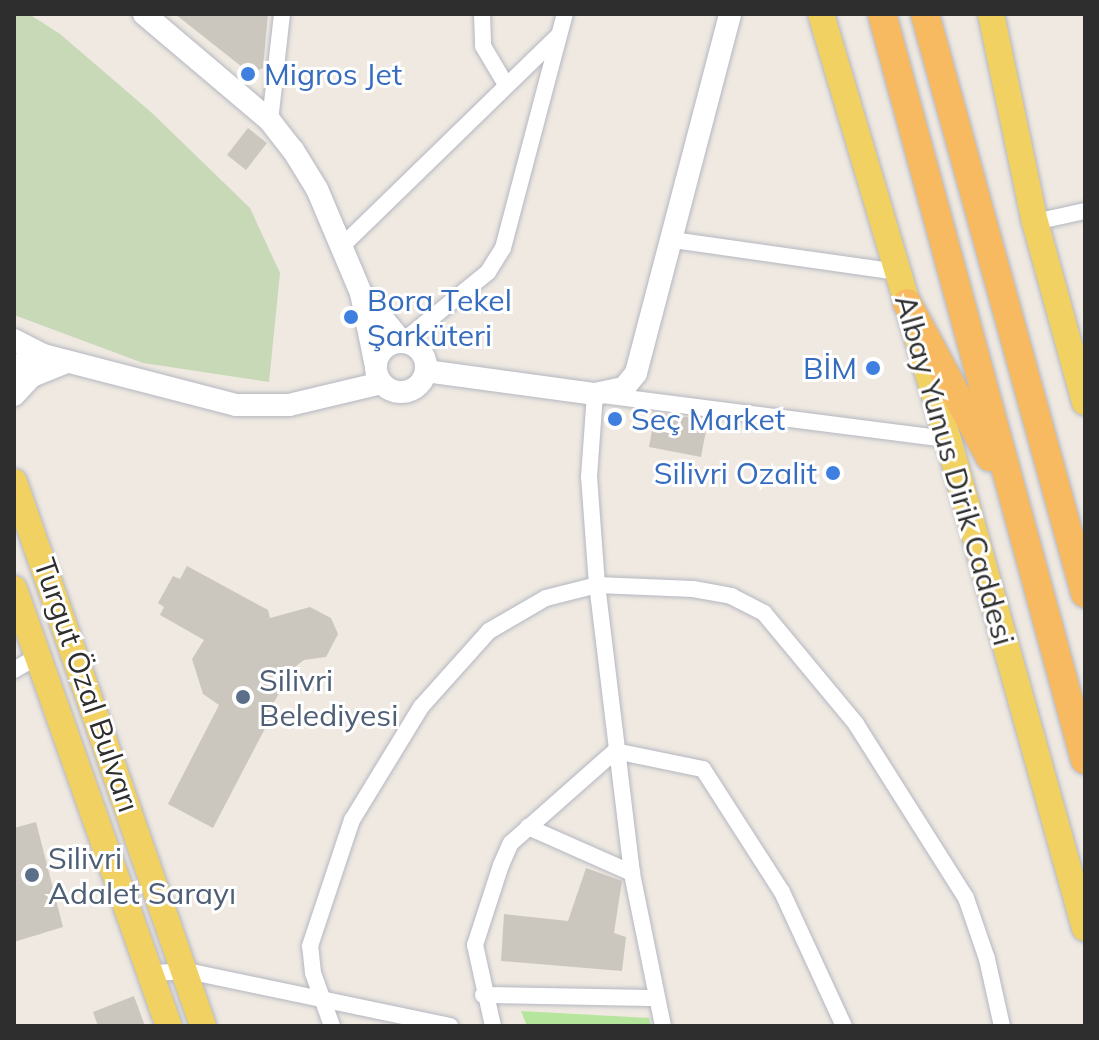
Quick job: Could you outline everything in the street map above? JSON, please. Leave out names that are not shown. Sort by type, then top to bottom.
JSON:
[{"type":"highway","points":[[882,14],[1085,760]]},
{"type":"highway","points":[[925,14],[1085,593]]},
{"type":"highway","points":[[907,303],[1016,508]]},
{"type":"main road","points":[[144,14],[270,121],[317,189],[361,293],[379,375],[403,392],[418,385],[426,371],[422,355],[402,342],[361,293]]},
{"type":"main road","points":[[426,371],[595,394],[624,388],[636,373],[730,14]]},
{"type":"main road","name":"Albay Yunus Dirik Caddesi","points":[[821,14],[948,439],[1085,928]]},
{"type":"main road","points":[[991,14],[1035,222],[1085,402]]},
{"type":"main road","points":[[14,340],[43,355],[236,405],[289,405],[379,375]]},
{"type":"main road","points":[[379,375],[387,346],[402,342]]},
{"type":"main road","points":[[14,367],[43,355]]},
{"type":"main road","points":[[14,395],[32,376],[67,362]]},
{"type":"main road","name":"Turgut Özal Bulvarı","points":[[14,482],[187,971],[203,1026]]},
{"type":"main road","name":"Turgut Özal Bulvarı","points":[[14,589],[169,1026]]},
{"type":"street","points":[[270,121],[282,14]]},
{"type":"street","points":[[482,14],[483,46],[505,83]]},
{"type":"street","points":[[402,342],[488,272],[503,248],[565,14]]},
{"type":"street","points":[[341,247],[505,83],[559,35]]},
{"type":"street","points":[[1035,222],[1085,211]]},
{"type":"street","points":[[673,240],[897,272]]},
{"type":"street","points":[[663,1026],[632,873],[597,585],[589,477],[595,394],[948,439]]},
{"type":"street","points":[[332,1026],[321,1000],[310,946],[352,820],[421,707],[489,631],[546,598],[597,585],[693,589],[731,596],[764,613],[856,724],[966,898],[987,959],[1002,1026]]},
{"type":"street","points":[[14,670],[38,656]]},
{"type":"street","points":[[493,1026],[483,995],[475,945],[501,865],[511,843],[615,751]]},
{"type":"street","points":[[615,751],[703,769],[782,892],[844,1026]]},
{"type":"street","points":[[528,827],[632,873]]},
{"type":"street","points":[[152,973],[187,971],[450,1026]]},
{"type":"street","points":[[483,995],[655,998]]},
{"type":"green space","points":[[14,14],[29,14],[60,34],[152,113],[250,208],[280,273],[269,382],[143,363],[14,315]]},
{"type":"green space","points":[[521,1011],[649,1018],[651,1026],[527,1026]]},
{"type":"building","points":[[175,14],[268,14],[263,68],[251,74]]},
{"type":"building","points":[[248,128],[267,143],[246,170],[227,155]]},
{"type":"building","points":[[655,413],[708,420],[701,457],[649,447]]},
{"type":"building","name":"Silivri Belediyesi","points":[[187,566],[268,610],[270,618],[310,607],[331,618],[338,634],[326,657],[304,660],[284,675],[286,681],[266,716],[270,719],[213,828],[168,804],[219,705],[203,694],[192,659],[204,640],[160,615],[164,607],[158,603],[173,576],[180,579]]},
{"type":"building","name":"Silivri Adalet Sarayı","points":[[36,822],[63,927],[14,942],[14,828]]},
{"type":"building","points":[[586,868],[622,881],[614,933],[626,937],[622,971],[501,961],[504,914],[568,921]]},
{"type":"building","points":[[134,996],[145,1026],[98,1026],[93,1012]]},
{"type":"place","name":"Migros Jet","points":[[248,74]]},
{"type":"place","name":"Bora Tekel Şarküteri","points":[[351,317]]},
{"type":"place","name":"BİM","points":[[873,368]]},
{"type":"place","name":"Seç Market","points":[[615,419]]},
{"type":"place","name":"Silivri Ozalit","points":[[833,473]]},
{"type":"place","name":"Silivri Belediyesi","points":[[243,697]]},
{"type":"place","name":"Silivri Adalet Sarayı","points":[[32,875]]}]
